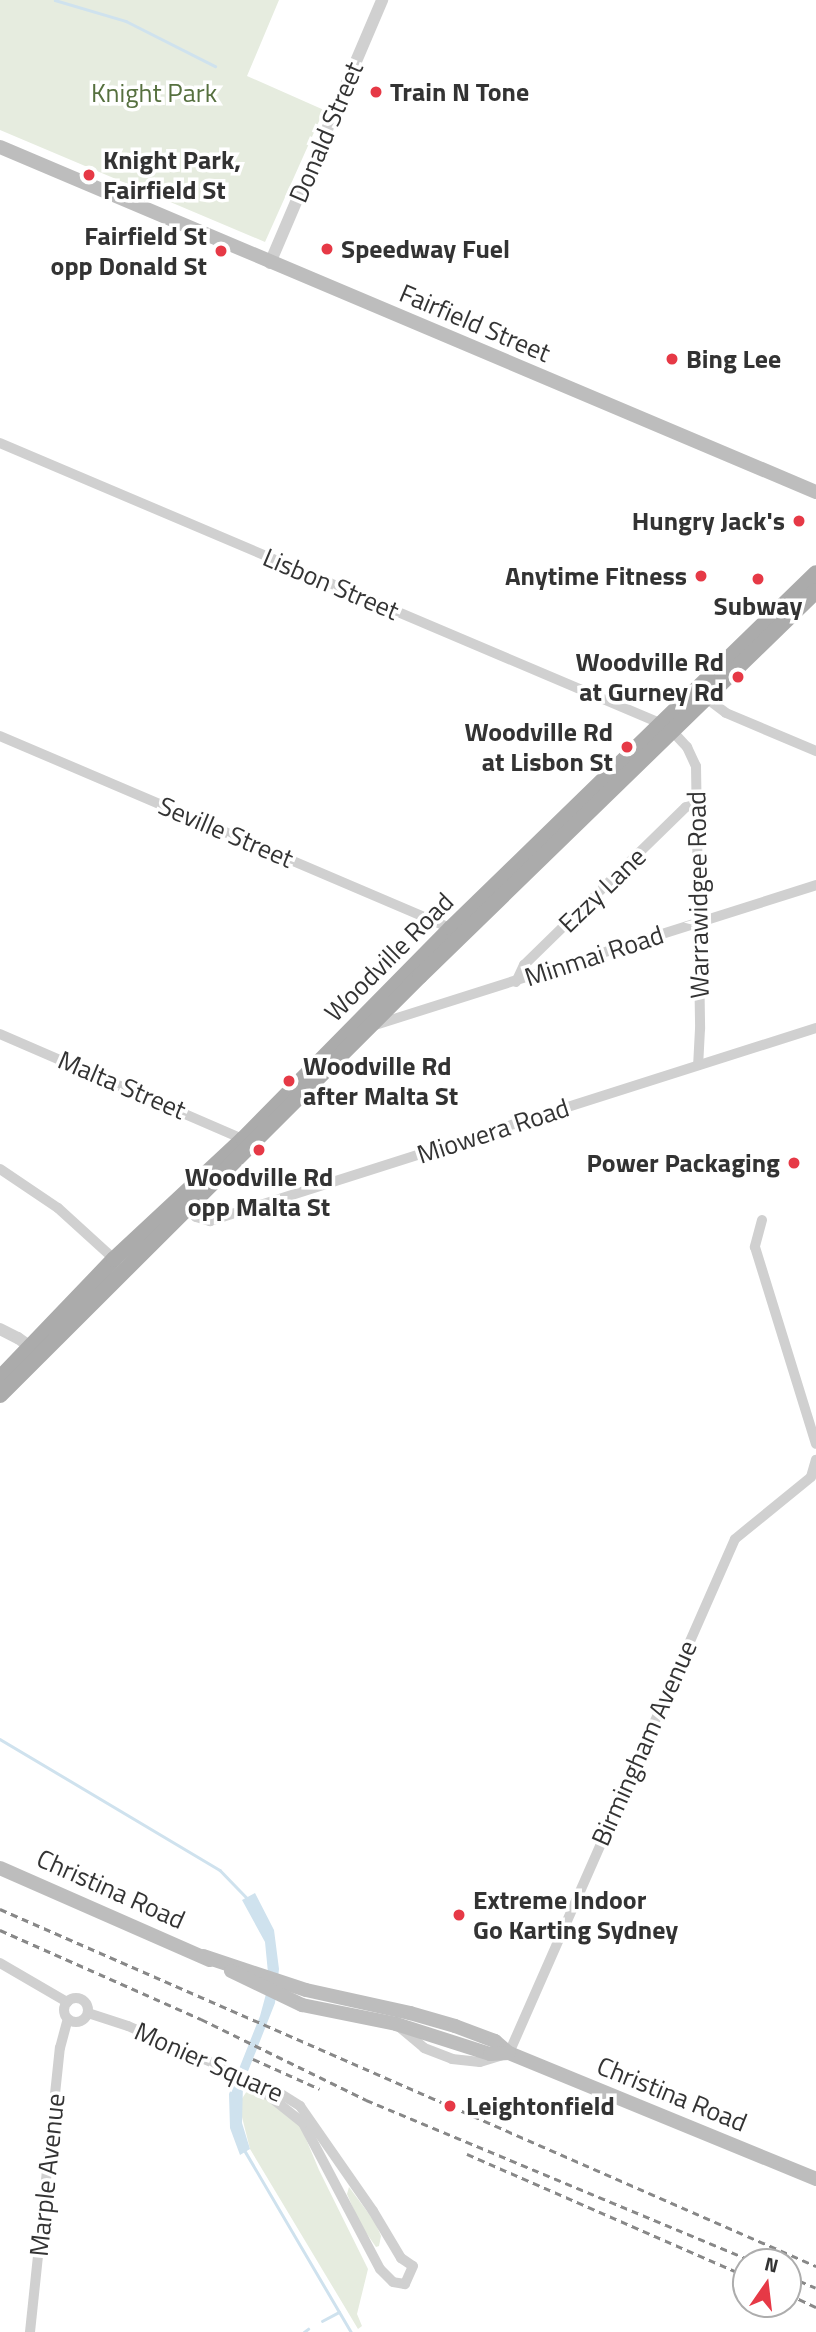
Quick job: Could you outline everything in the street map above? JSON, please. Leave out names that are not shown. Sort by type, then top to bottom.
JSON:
[{"type":"main road","name":"Fairfield Street","points":[[0,147],[816,492]]},
{"type":"main road","name":"Woodville Road","points":[[0,1378],[34,1350],[371,1026],[701,694],[816,573]]},
{"type":"main road","name":"Woodville Road","points":[[701,694],[816,591]]},
{"type":"main road","name":"Woodville Road","points":[[0,1395],[34,1350],[114,1259],[183,1204],[243,1139],[451,928],[667,728]]},
{"type":"main road","name":"Christina Road","points":[[0,1868],[281,1989],[443,2023],[495,2041],[509,2053],[816,2179]]},
{"type":"main road","name":"Christina Road","points":[[281,1989],[302,2005],[396,2024],[490,2054],[509,2053]]},
{"type":"street","name":"Donald Street","points":[[270,263],[382,0]]},
{"type":"street","name":"Lisbon Street","points":[[0,443],[667,728]]},
{"type":"street","points":[[701,694],[715,708],[745,723],[816,751]]},
{"type":"street","name":"Warrawidgee Road","points":[[667,728],[687,747],[696,766],[698,1065]]},
{"type":"street","name":"Seville Street","points":[[0,736],[451,928]]},
{"type":"street","name":"Ezzy Lane","points":[[516,982],[524,965],[686,807],[695,805]]},
{"type":"street","name":"Minmai Road","points":[[371,1026],[816,885]]},
{"type":"street","name":"Miowera Road","points":[[183,1204],[210,1221],[816,1028]]},
{"type":"street","name":"Malta Street","points":[[0,1034],[243,1139]]},
{"type":"street","points":[[0,1169],[58,1208],[114,1259]]},
{"type":"street","points":[[762,1220],[755,1247],[816,1444]]},
{"type":"street","points":[[0,1329],[34,1350]]},
{"type":"street","name":"Birmingham Avenue","points":[[509,2053],[734,1539],[811,1477],[816,1460]]},
{"type":"street","points":[[0,1963],[67,2002]]},
{"type":"street","points":[[76,1998],[83,2000],[88,2013],[80,2022],[68,2019],[64,2013],[67,2002],[76,1998]]},
{"type":"street","name":"Monier Square","points":[[88,2013],[128,2026],[283,2094],[306,2112],[401,2258],[413,2266],[405,2284],[396,2283],[387,2276],[307,2129],[285,2106],[247,2079]]},
{"type":"street","name":"Marple Avenue","points":[[30,2332],[60,2048],[68,2019]]},
{"type":"green space","name":"Knight Park","points":[[0,0],[279,0],[247,76],[324,110],[265,242],[0,130]]},
{"type":"green space","points":[[249,2088],[288,2112],[301,2127],[368,2269],[357,2314],[362,2326],[358,2329],[250,2149],[241,2113],[241,2100]]},
{"type":"green space","points":[[349,2187],[375,2222],[381,2236],[379,2246],[376,2247],[360,2224],[347,2194]]},
{"type":"water","points":[[255,1893],[274,1930],[279,1969],[275,2003],[243,2084],[242,2123],[250,2149],[240,2155],[230,2128],[229,2094],[260,2016],[269,1983],[265,1942],[242,1900]]},
{"type":"waterway","points":[[55,0],[126,21],[215,66]]},
{"type":"waterway","points":[[0,1739],[220,1870],[249,1900]]},
{"type":"waterway","points":[[245,2151],[351,2332]]},
{"type":"waterway","points":[[322,2321],[339,2312]]},
{"type":"waterway","points":[[304,2332],[308,2329]]},
{"type":"railway","points":[[0,1909],[816,2266]]},
{"type":"railway","points":[[0,1930],[201,2019],[366,2100],[732,2252]]},
{"type":"railway","points":[[253,2059],[320,2089]]},
{"type":"railway","points":[[467,2154],[732,2270]]},
{"type":"railway","points":[[802,2282],[816,2288]]},
{"type":"railway","points":[[802,2300],[816,2307]]},
{"type":"place","name":"Train N Tone","points":[[376,92]]},
{"type":"place","name":"Knight Park, Fairfield St","points":[[89,175]]},
{"type":"place","name":"Speedway Fuel","points":[[327,249]]},
{"type":"place","name":"Fairfield St opp Donald St","points":[[221,251]]},
{"type":"place","name":"Bing Lee","points":[[672,359]]},
{"type":"place","name":"Hungry Jack's","points":[[799,521]]},
{"type":"place","name":"Anytime Fitness","points":[[701,576]]},
{"type":"place","name":"Subway","points":[[758,579]]},
{"type":"place","name":"Woodville Rd at Gurney Rd","points":[[738,677]]},
{"type":"place","name":"Woodville Rd at Lisbon St","points":[[627,747]]},
{"type":"place","name":"Woodville Rd after Malta St","points":[[289,1081]]},
{"type":"place","name":"Woodville Rd opp Malta St","points":[[259,1150]]},
{"type":"place","name":"Power Packaging","points":[[794,1163]]},
{"type":"place","name":"Extreme Indoor Go Karting Sydney","points":[[459,1915]]},
{"type":"place","name":"Leightonfield","points":[[450,2106]]}]
